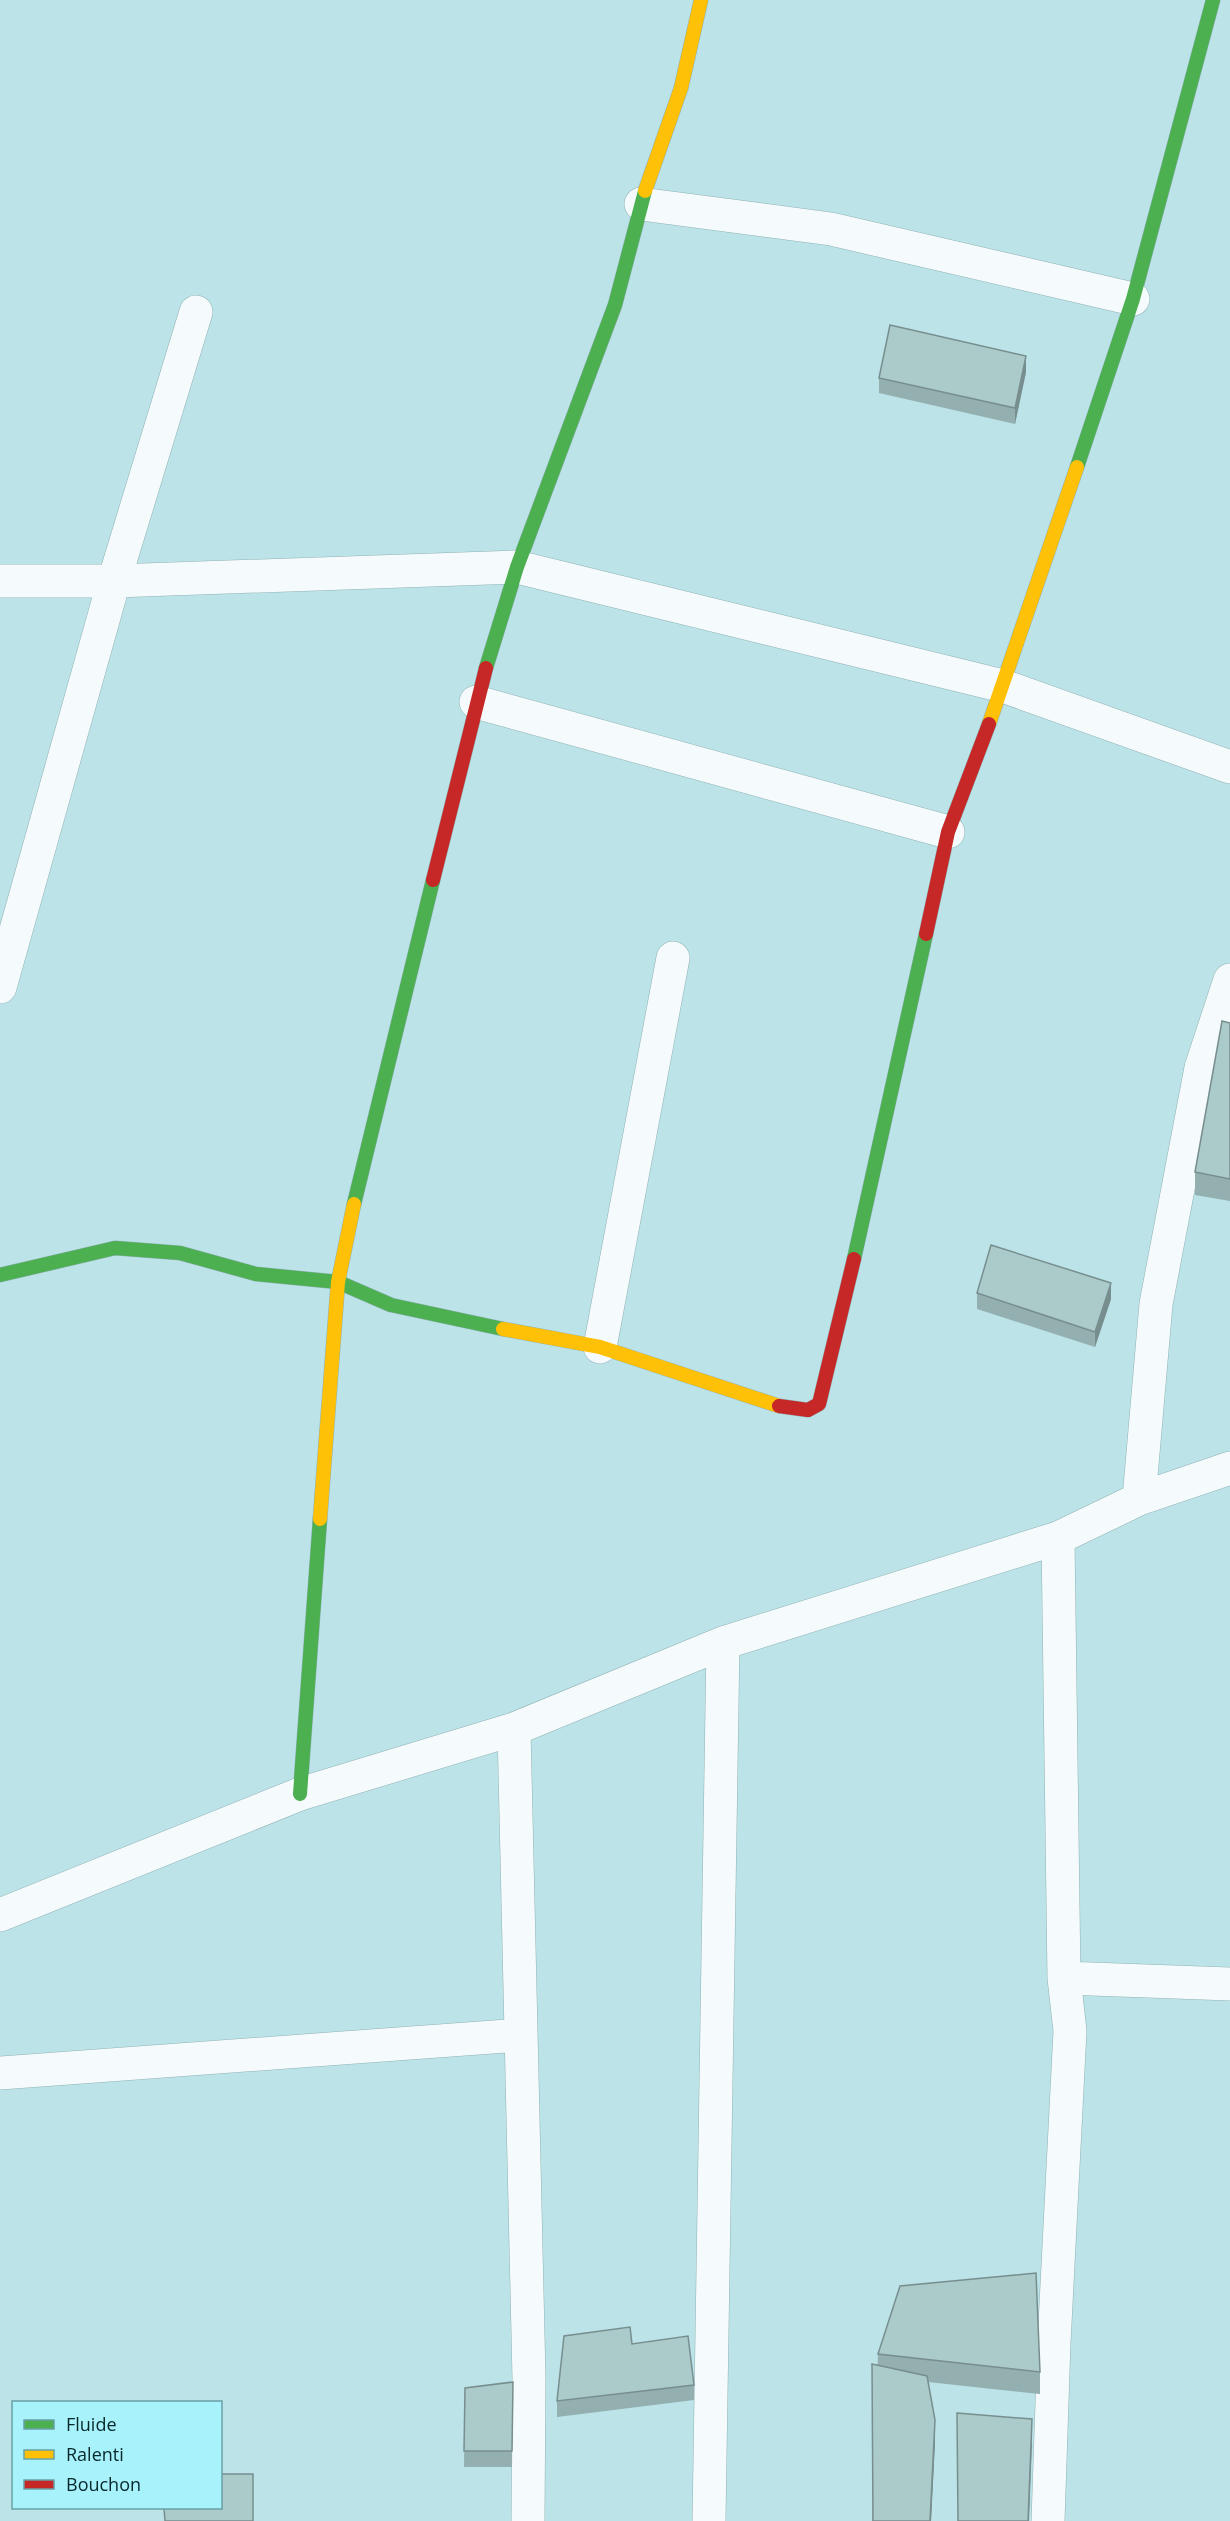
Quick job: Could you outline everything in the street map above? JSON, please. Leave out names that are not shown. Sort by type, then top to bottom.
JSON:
[{"type":"street","points":[[300,1794],[338,1282],[476,702],[517,567],[615,305],[641,204],[681,88],[701,0]]},
{"type":"street","points":[[0,1275],[115,1248],[180,1253],[256,1274],[338,1282],[391,1305],[485,1326],[600,1347],[784,1408],[804,1412],[812,1411],[818,1406],[830,1366],[948,832],[1003,686],[1133,299],[1213,0]]},
{"type":"street","points":[[641,204],[831,229],[1133,299]]},
{"type":"street","points":[[0,987],[114,581],[196,312]]},
{"type":"street","points":[[0,581],[114,581],[517,567],[1003,686],[1230,767]]},
{"type":"street","points":[[476,702],[948,832]]},
{"type":"street","points":[[600,1347],[673,958]]},
{"type":"street","points":[[1139,1499],[1156,1304],[1202,1068],[1230,980]]},
{"type":"street","points":[[0,1915],[300,1794],[514,1729],[723,1643],[1058,1538],[1139,1499],[1230,1468]]},
{"type":"street","points":[[1048,2521],[1070,2031],[1064,1978],[1058,1538]]},
{"type":"street","points":[[709,2521],[723,1643]]},
{"type":"street","points":[[514,1729],[529,2378],[528,2521]]},
{"type":"street","points":[[1064,1978],[1230,1984]]},
{"type":"street","points":[[0,2073],[520,2035]]},
{"type":"building","points":[[890,325],[1026,356],[1015,408],[879,378]]},
{"type":"building","points":[[1222,1021],[1230,1023],[1230,1179],[1195,1172]]},
{"type":"building","points":[[991,1245],[1111,1283],[1095,1332],[977,1293]]},
{"type":"building","points":[[1036,2273],[1040,2372],[878,2354],[900,2286]]},
{"type":"building","points":[[630,2327],[632,2344],[688,2336],[694,2385],[557,2401],[564,2336]]},
{"type":"building","points":[[872,2364],[927,2376],[935,2420],[930,2521],[873,2521]]},
{"type":"building","points":[[513,2382],[512,2451],[464,2451],[465,2388]]},
{"type":"building","points":[[957,2413],[1032,2419],[1028,2521],[958,2521]]},
{"type":"building","points":[[222,2474],[253,2474],[253,2521],[165,2521],[164,2509],[222,2509]]},
{"type":"traffic: fast","points":[[1077,467],[1133,299],[1213,0]]},
{"type":"traffic: fast","points":[[486,668],[517,567],[615,305],[645,191]]},
{"type":"traffic: fast","points":[[354,1204],[433,880]]},
{"type":"traffic: fast","points":[[854,1259],[926,934]]},
{"type":"traffic: fast","points":[[0,1275],[115,1248],[180,1253],[256,1274],[338,1282],[391,1305],[503,1329]]},
{"type":"traffic: fast","points":[[300,1794],[320,1519]]},
{"type":"traffic: slow","points":[[645,191],[681,88],[701,0]]},
{"type":"traffic: slow","points":[[989,724],[1077,467]]},
{"type":"traffic: slow","points":[[320,1519],[338,1282],[354,1204]]},
{"type":"traffic: slow","points":[[503,1329],[600,1347],[779,1406]]},
{"type":"traffic: jam","points":[[433,880],[486,668]]},
{"type":"traffic: jam","points":[[926,934],[948,832],[989,724]]},
{"type":"traffic: jam","points":[[779,1406],[808,1410],[819,1404],[854,1259]]}]
